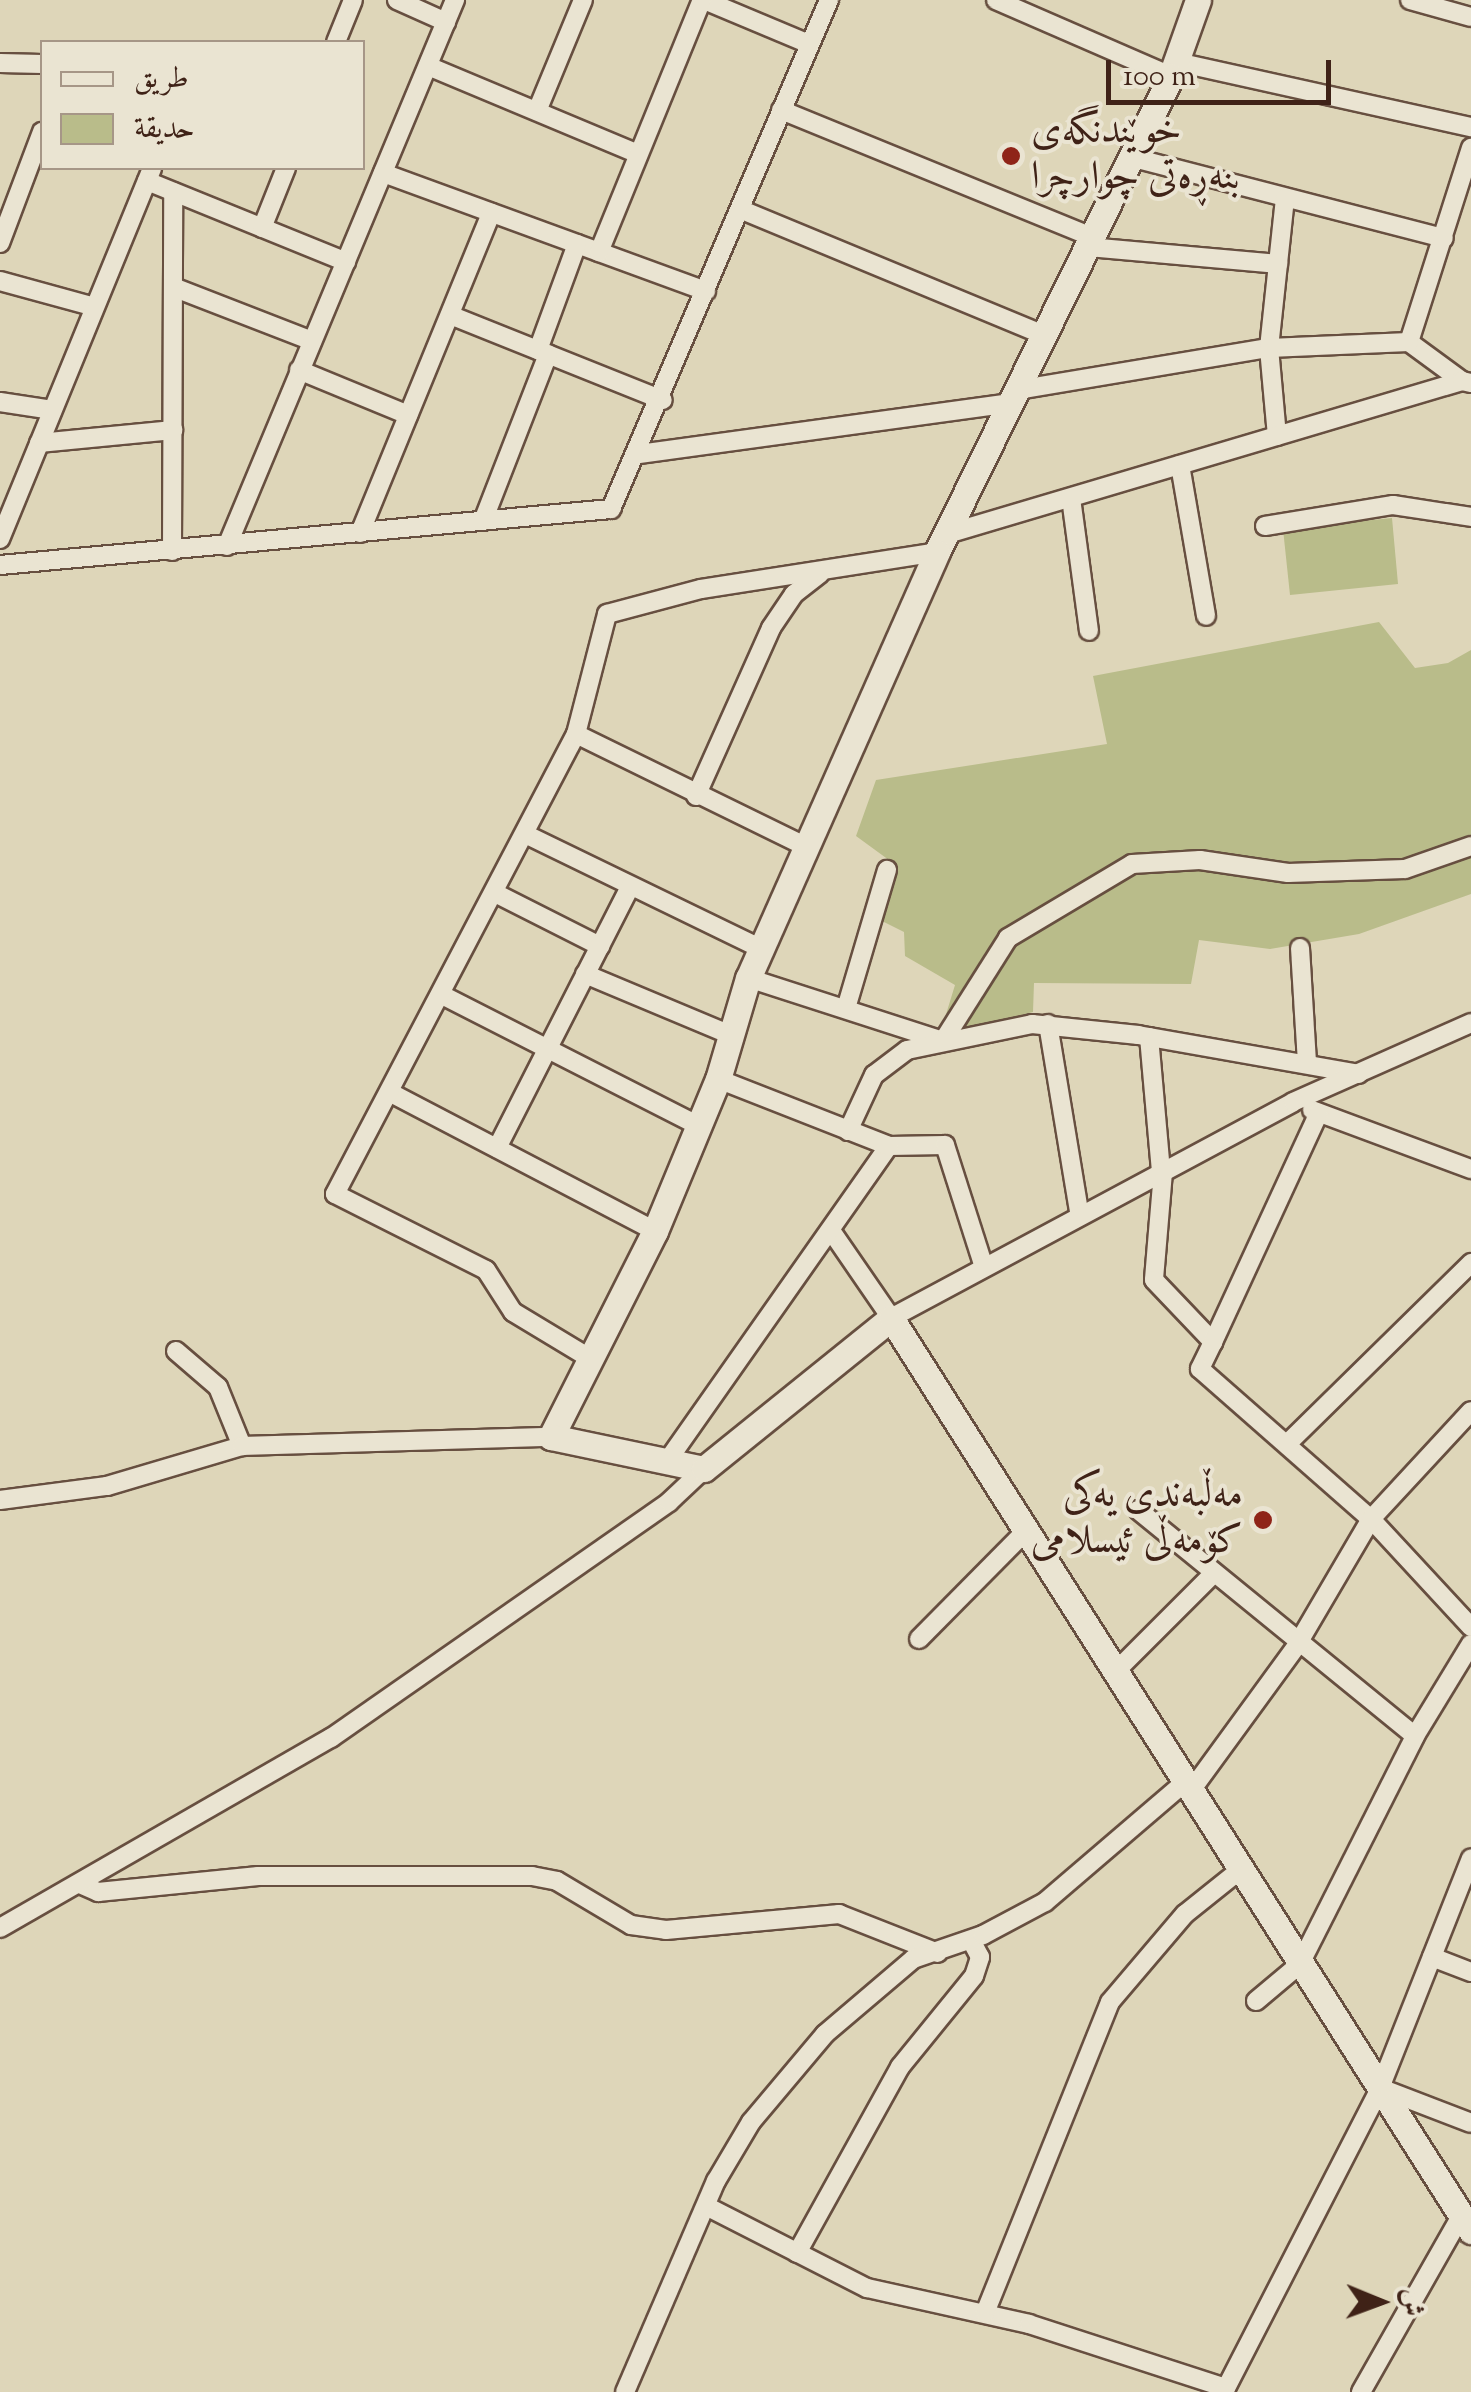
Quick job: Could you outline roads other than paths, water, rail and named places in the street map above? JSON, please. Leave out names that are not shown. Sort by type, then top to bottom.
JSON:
[{"type":"street","points":[[337,40],[353,0]]},
{"type":"street","points":[[396,0],[446,22]]},
{"type":"street","points":[[227,546],[456,0]]},
{"type":"street","points":[[536,111],[583,0]]},
{"type":"street","points":[[599,252],[703,0],[809,44]]},
{"type":"street","points":[[0,565],[611,509],[640,454],[829,0]]},
{"type":"street","points":[[996,0],[1174,69],[1471,127]]},
{"type":"street","points":[[551,1436],[655,1231],[718,1079],[748,978],[942,543],[1174,69],[1198,0]]},
{"type":"street","points":[[1410,0],[1471,17]]},
{"type":"street","points":[[0,63],[40,64]]},
{"type":"street","points":[[428,66],[638,154]]},
{"type":"street","points":[[782,110],[1092,242],[1278,264]]},
{"type":"street","points":[[0,243],[40,137]]},
{"type":"street","points":[[1409,342],[1471,148]]},
{"type":"street","points":[[1130,157],[1444,238]]},
{"type":"street","points":[[262,228],[285,170]]},
{"type":"street","points":[[382,173],[706,290]]},
{"type":"street","points":[[0,539],[149,174],[173,192],[346,262]]},
{"type":"street","points":[[172,551],[173,192]]},
{"type":"street","points":[[1277,436],[1269,348],[1285,199]]},
{"type":"street","points":[[742,210],[1046,336]]},
{"type":"street","points":[[360,533],[492,212]]},
{"type":"street","points":[[482,521],[578,244]]},
{"type":"street","points":[[0,281],[95,306]]},
{"type":"street","points":[[173,286],[312,341]]},
{"type":"street","points":[[450,315],[662,400]]},
{"type":"street","points":[[640,454],[1014,397],[1269,348],[1409,342],[1466,382]]},
{"type":"street","points":[[299,370],[408,416]]},
{"type":"street","points":[[591,1359],[513,1312],[486,1270],[335,1194],[576,734],[607,614],[700,589],[824,571],[942,543],[1071,498],[1466,382]]},
{"type":"street","points":[[0,402],[52,410]]},
{"type":"street","points":[[39,443],[173,430]]},
{"type":"street","points":[[1180,466],[1206,616]]},
{"type":"street","points":[[1071,498],[1089,631]]},
{"type":"street","points":[[1265,526],[1393,505],[1471,517]]},
{"type":"street","points":[[696,796],[772,628],[794,594],[824,571]]},
{"type":"street","points":[[576,734],[809,848]]},
{"type":"street","points":[[526,834],[762,949]]},
{"type":"street","points":[[942,1041],[1008,938],[1132,864],[1200,860],[1288,873],[1405,868],[1471,846]]},
{"type":"street","points":[[846,1005],[887,870]]},
{"type":"street","points":[[497,1148],[630,887]]},
{"type":"street","points":[[494,893],[600,946]]},
{"type":"street","points":[[1300,948],[1307,1063]]},
{"type":"street","points":[[585,974],[731,1035]]},
{"type":"street","points":[[748,978],[846,1005],[942,1041]]},
{"type":"street","points":[[442,995],[700,1126]]},
{"type":"street","points":[[0,1928],[331,1738],[669,1502],[704,1469],[891,1318],[1079,1212],[1293,1102],[1471,1022]]},
{"type":"street","points":[[1048,1024],[1079,1212]]},
{"type":"street","points":[[848,1131],[874,1075],[907,1050],[1048,1024],[1149,1037],[1358,1074]]},
{"type":"street","points":[[1149,1037],[1162,1172],[1154,1280],[1213,1342]]},
{"type":"street","points":[[718,1079],[889,1146],[945,1145],[984,1267]]},
{"type":"street","points":[[391,1093],[655,1231]]},
{"type":"street","points":[[1293,1102],[1471,1168]]},
{"type":"street","points":[[1319,1112],[1200,1369],[1371,1519],[1468,1616]]},
{"type":"street","points":[[668,1460],[762,1318],[832,1232],[889,1146]]},
{"type":"street","points":[[832,1232],[891,1318],[1024,1533],[1468,2226],[1361,2392]]},
{"type":"street","points":[[1288,1443],[1471,1263]]},
{"type":"street","points":[[176,1351],[218,1387],[242,1446]]},
{"type":"street","points":[[626,2392],[706,2206],[751,2122],[825,2034],[895,1971],[972,1940],[1046,1902],[1187,1788],[1297,1645],[1371,1519],[1471,1412]]},
{"type":"street","points":[[0,1500],[107,1486],[242,1446],[551,1436],[704,1469]]},
{"type":"street","points":[[1138,1510],[1297,1645],[1415,1736]]},
{"type":"street","points":[[919,1639],[1024,1533]]},
{"type":"street","points":[[1114,1673],[1214,1573]]},
{"type":"street","points":[[1256,2001],[1300,1964],[1415,1736],[1471,1644]]},
{"type":"street","points":[[706,2206],[866,2288],[985,2313],[1224,2390],[1380,2088],[1471,1858]]},
{"type":"street","points":[[985,2313],[1110,2002],[1158,1942],[1240,1870]]},
{"type":"street","points":[[80,1884],[98,1892],[258,1876],[532,1876],[557,1881],[631,1925],[666,1930],[839,1914],[938,1953]]},
{"type":"street","points":[[798,2253],[900,2067],[974,1976],[980,1957],[972,1940]]},
{"type":"street","points":[[1432,1957],[1471,1972]]},
{"type":"street","points":[[1380,2088],[1471,2123]]},
{"type":"place","name":"خوێندنگەی بنەڕەتی چوارچرا","points":[[1011,156]]},
{"type":"place","name":"مەڵبەندی یەکی کۆمەڵی ئیسلامی","points":[[1263,1520]]}]
